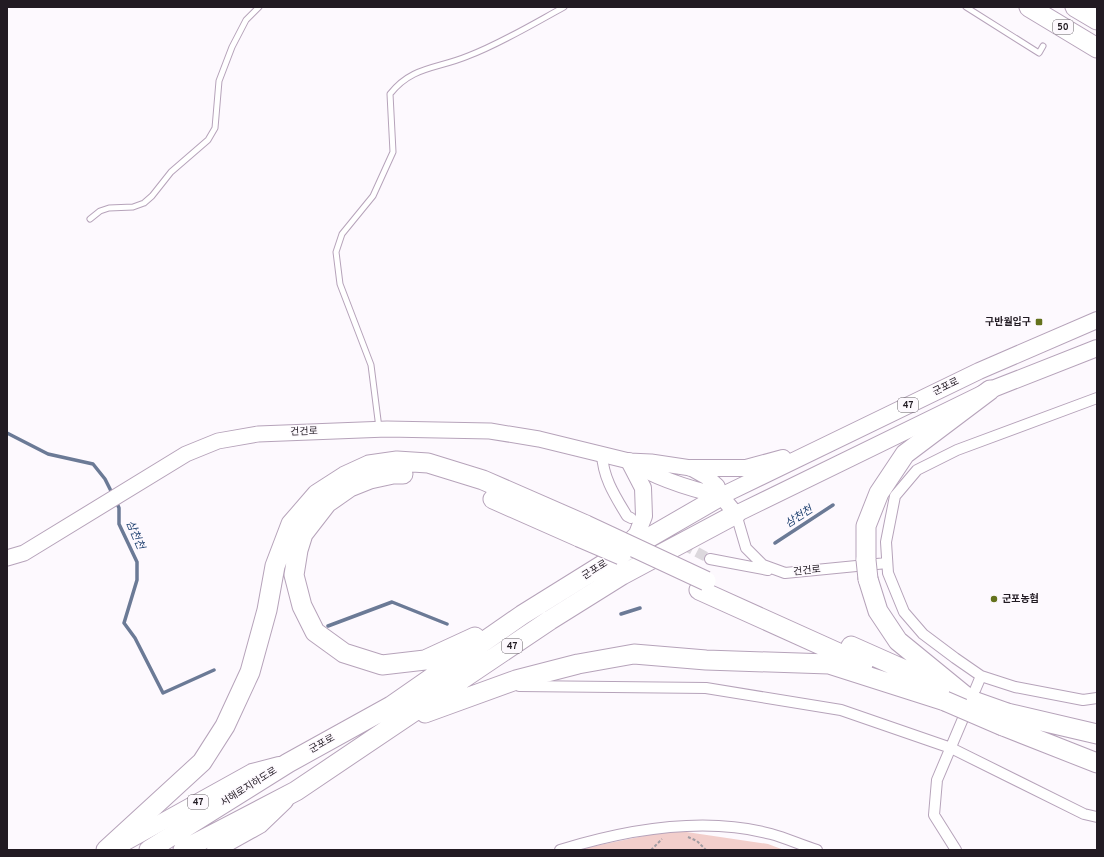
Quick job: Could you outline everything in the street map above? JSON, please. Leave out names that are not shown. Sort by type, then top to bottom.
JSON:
[{"type":"highway","name":"50","points":[[1030,7],[1097,48]]},
{"type":"highway","name":"50","points":[[1075,7],[1097,20]]},
{"type":"highway","points":[[990,390],[904,454],[879,493],[866,526],[866,560],[868,579],[878,611],[898,641],[933,671],[969,699],[1005,719],[1097,763]]},
{"type":"highway","points":[[106,850],[202,762],[225,726],[250,672],[267,610],[275,566],[291,524],[317,494],[345,476],[369,465],[397,461],[428,463],[483,480],[582,531],[947,696],[1005,719],[1097,734]]},
{"type":"highway","points":[[522,615],[425,660],[382,665],[344,653],[315,632],[302,606],[294,575],[303,534],[327,503],[357,484],[370,479],[393,474],[425,474],[582,531]]},
{"type":"highway","name":"군포로","points":[[288,763],[391,706],[522,615],[612,559],[721,496]]},
{"type":"highway","name":"군포로","points":[[296,791],[550,620],[622,575],[736,514]]},
{"type":"highway","points":[[397,723],[501,686],[578,664],[634,654],[706,660],[829,664],[947,696],[969,699]]},
{"type":"highway","name":"서해로지하도로","points":[[149,850],[288,763]]},
{"type":"highway","name":"47","points":[[183,850],[296,791]]},
{"type":"main road","name":"군포로","points":[[721,496],[979,371],[1097,320]]},
{"type":"main road","name":"군포로","points":[[736,514],[990,390],[1095,350]]},
{"type":"main road","name":"건건로","points":[[7,558],[24,553],[186,454],[218,441],[258,434],[379,429],[490,431],[539,439],[629,461],[652,462],[691,468],[707,477],[717,486],[721,496],[736,514]]},
{"type":"main road","points":[[691,468],[746,468],[782,457],[789,463]]},
{"type":"main road","name":"건건로","points":[[629,461],[643,470],[701,491],[721,496]]},
{"type":"main road","points":[[612,559],[637,534],[644,516],[643,488],[629,461]]},
{"type":"main road","name":"군포로","points":[[111,850],[252,772],[288,763]]},
{"type":"main road","name":"군포로","points":[[215,850],[260,825],[296,791]]},
{"type":"street","points":[[1097,398],[957,450],[917,470],[895,496],[886,542],[888,573],[904,612],[923,634],[981,676],[1015,688],[1083,700],[1097,698]]},
{"type":"street","points":[[602,454],[602,465],[608,484],[627,516],[631,518]]},
{"type":"street","name":"건건로","points":[[736,514],[746,548],[763,565],[785,573],[887,563]]},
{"type":"street","points":[[710,559],[785,573]]},
{"type":"street","points":[[956,850],[934,815],[937,780],[981,676]]},
{"type":"street","points":[[501,686],[706,688],[841,710],[951,748],[1084,814],[1097,818]]},
{"type":"street","points":[[560,850],[587,842],[672,826],[719,825],[770,834],[816,850]]},
{"type":"lane","points":[[90,218],[100,211],[109,208],[133,207],[144,203],[152,196],[171,172],[208,140],[215,128],[219,81],[232,47],[246,20],[259,7]]},
{"type":"lane","points":[[379,429],[370,366],[340,284],[336,252],[342,234],[373,196],[393,152],[390,94],[398,83],[419,70],[468,57],[564,7]]},
{"type":"lane","points":[[966,7],[1038,53],[1043,46]]},
{"type":"path","points":[[651,850],[661,839],[668,836]]},
{"type":"path","points":[[683,836],[697,841],[706,850]]},
{"type":"shaded area","points":[[673,830],[768,844],[784,850],[575,850]]},
{"type":"waterway","name":"삼천천","points":[[7,433],[48,454],[93,464],[105,479],[113,495]]},
{"type":"waterway","name":"삼천천","points":[[116,501],[119,508],[119,524],[137,562],[137,580],[124,623],[135,638],[163,693],[214,670]]},
{"type":"waterway","name":"삼천천","points":[[775,543],[833,505]]},
{"type":"waterway","name":"삼천천","points":[[328,626],[392,602],[447,624]]},
{"type":"waterway","name":"삼천천","points":[[621,614],[640,608]]},
{"type":"tunnel","points":[[657,531],[710,559]]},
{"type":"place","name":"구반월입구","points":[[1039,322]]},
{"type":"place","name":"군포농협","points":[[994,599]]}]
